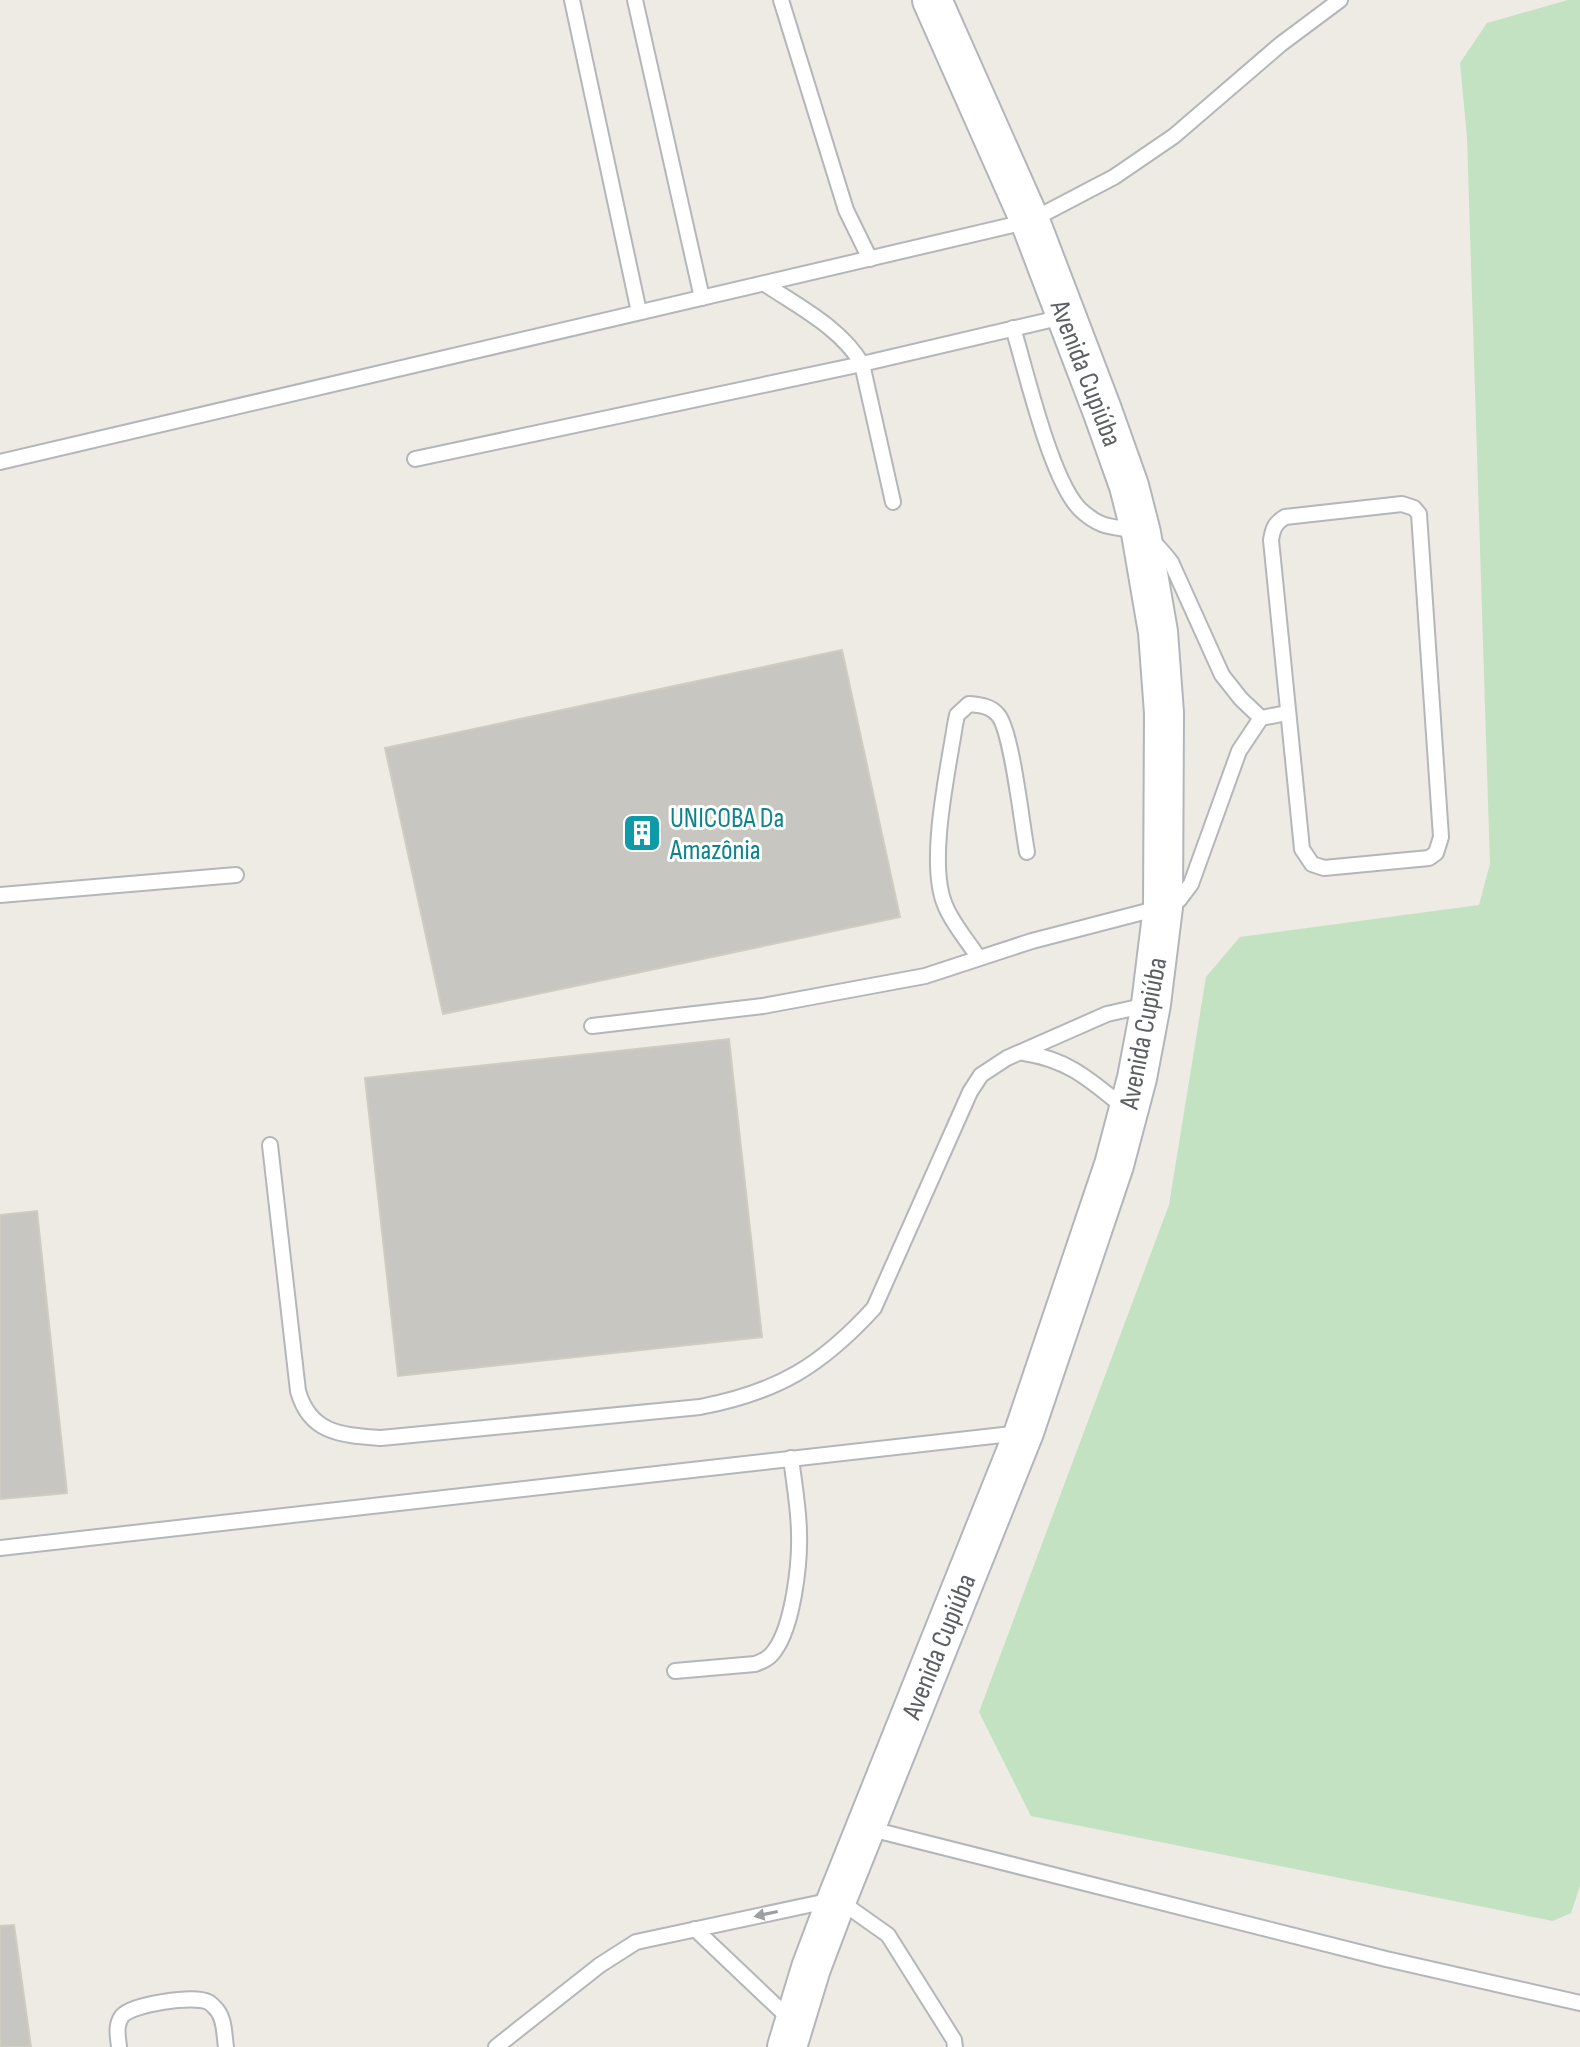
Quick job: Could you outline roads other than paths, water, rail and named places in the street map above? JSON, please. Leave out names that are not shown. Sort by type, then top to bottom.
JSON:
[{"type":"street","name":"Avenida Cupiúba","points":[[791,2035],[811,1968],[837,1899],[1024,1432],[1114,1165],[1151,1004],[1163,907],[1164,713],[1158,632],[1141,533],[1129,486],[1030,221],[932,0]]},
{"type":"lane","points":[[572,0],[639,312]]},
{"type":"lane","points":[[635,0],[702,298]]},
{"type":"lane","points":[[781,0],[846,210],[870,259]]},
{"type":"lane","points":[[0,462],[1030,221],[1114,177],[1174,136],[1281,44],[1340,0]]},
{"type":"lane","points":[[765,284],[822,322],[853,350],[862,364],[893,502]]},
{"type":"lane","points":[[415,459],[862,364],[1066,316]]},
{"type":"lane","points":[[1013,328],[1058,478],[1080,510],[1103,526],[1141,533],[1171,562],[1222,675],[1261,718]]},
{"type":"lane","points":[[1402,504],[1414,508],[1419,514],[1441,837],[1436,853],[1420,861],[1324,868],[1312,864],[1302,849],[1287,713],[1271,540],[1276,523],[1285,517],[1402,504]]},
{"type":"lane","points":[[978,957],[944,904],[938,851],[957,715],[969,704],[994,711],[1006,730],[1027,852]]},
{"type":"lane","points":[[592,1026],[763,1006],[925,976],[978,957],[1179,900],[1191,884],[1239,751],[1261,718],[1287,713]]},
{"type":"lane","points":[[0,895],[236,875]]},
{"type":"lane","points":[[270,1145],[298,1391],[303,1408],[311,1419],[347,1435],[381,1438],[700,1407],[741,1399],[781,1383],[815,1363],[874,1308],[970,1092],[981,1075],[992,1066],[1107,1014],[1151,1004]]},
{"type":"lane","points":[[1023,1053],[1043,1056],[1072,1067],[1128,1111]]},
{"type":"lane","points":[[0,1548],[1024,1432]]},
{"type":"lane","points":[[675,1671],[755,1664],[775,1652],[787,1620],[798,1562],[799,1533],[791,1458]]},
{"type":"lane","points":[[867,1828],[1386,1959],[1580,2003]]},
{"type":"lane","points":[[496,2047],[600,1965],[636,1942],[837,1899],[888,1935],[954,2040],[955,2047]]},
{"type":"lane","points":[[695,1929],[791,2035]]},
{"type":"lane","points":[[119,2047],[117,2028],[130,2010],[198,1999],[210,2003],[220,2013],[226,2047]]},
{"type":"place","name":"UNICOBA Da Amazônia","points":[[642,833]]}]
